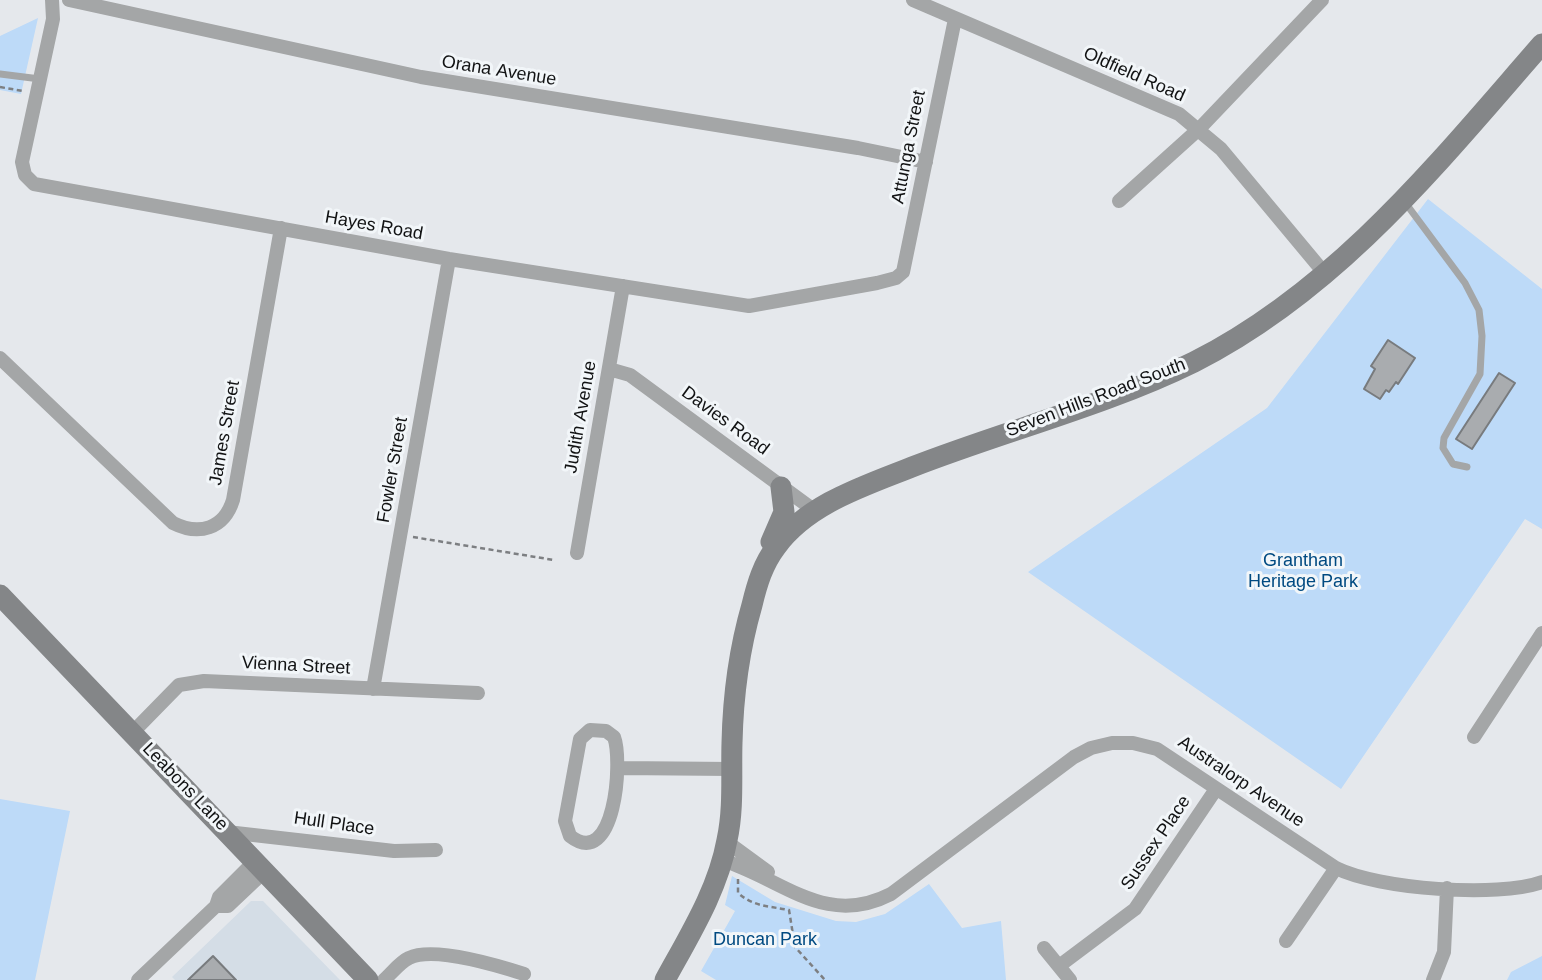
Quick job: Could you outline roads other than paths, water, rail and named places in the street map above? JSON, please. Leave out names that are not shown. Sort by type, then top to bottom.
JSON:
[{"type":"street","name":"Hayes Road","points":[[55,0],[54,19],[22,162],[25,175],[34,184],[450,259],[749,306],[896,278]]},
{"type":"street","name":"Orana Avenue","points":[[69,0],[421,77],[858,148],[926,162]]},
{"type":"street","name":"Oldfield Road","points":[[913,0],[1179,114],[1200,128],[1221,149],[1326,275]]},
{"type":"street","points":[[1119,201],[1200,128],[1322,0]]},
{"type":"street","name":"Attunga Street","points":[[896,278],[907,263],[955,19]]},
{"type":"street","name":"Seven Hills Road South","points":[[665,980],[730,856],[734,698],[742,641],[757,585],[768,558],[786,535],[815,511],[894,474],[1158,378],[1194,362],[1244,333],[1326,275],[1404,201],[1542,44]]},
{"type":"street","name":"James Street","points":[[0,358],[173,523],[194,530],[216,525],[226,515],[233,500],[281,228]]},
{"type":"street","name":"Fowler Street","points":[[373,689],[450,259]]},
{"type":"street","name":"Judith Avenue","points":[[577,553],[623,286]]},
{"type":"street","name":"Davies Road","points":[[609,369],[630,375],[815,511]]},
{"type":"street","name":"Seven Hills Road South","points":[[768,558],[769,545],[784,512],[781,487]]},
{"type":"street","name":"Leabons Lane","points":[[0,595],[368,980]]},
{"type":"street","points":[[1474,737],[1542,633]]},
{"type":"street","name":"Vienna Street","points":[[132,733],[179,685],[204,681],[478,693]]},
{"type":"street","points":[[593,729],[612,735],[616,743],[619,768],[615,798],[602,836],[587,842],[573,839],[568,833],[565,821],[580,739],[584,733],[593,729]]},
{"type":"street","name":"Australorp Avenue","points":[[730,856],[794,892],[835,906],[857,907],[876,902],[891,894],[1074,757],[1101,745],[1133,743],[1157,749],[1336,868],[1386,885],[1505,889],[1542,882]]},
{"type":"street","points":[[619,768],[732,769]]},
{"type":"street","name":"Sussex Place","points":[[1059,966],[1135,909],[1216,789]]},
{"type":"street","name":"Hull Place","points":[[227,832],[394,851],[436,850]]},
{"type":"street","name":"Australorp Avenue","points":[[730,856],[794,892]]},
{"type":"street","points":[[138,980],[216,906],[228,906],[259,867]]},
{"type":"street","points":[[1286,941],[1336,868]]},
{"type":"street","points":[[1433,980],[1444,951],[1447,888]]},
{"type":"street","points":[[1044,948],[1070,980]]},
{"type":"street","points":[[384,980],[405,960],[422,955],[493,965],[524,974]]},
{"type":"lane","points":[[0,74],[40,79]]},
{"type":"lane","points":[[1404,201],[1465,283],[1479,310],[1482,335],[1480,374],[1444,438],[1443,448],[1453,464],[1467,467]]},
{"type":"park label","name":"Grantham Heritage Park","points":[[1303,571]]},
{"type":"park label","name":"Duncan Park","points":[[765,940]]}]
